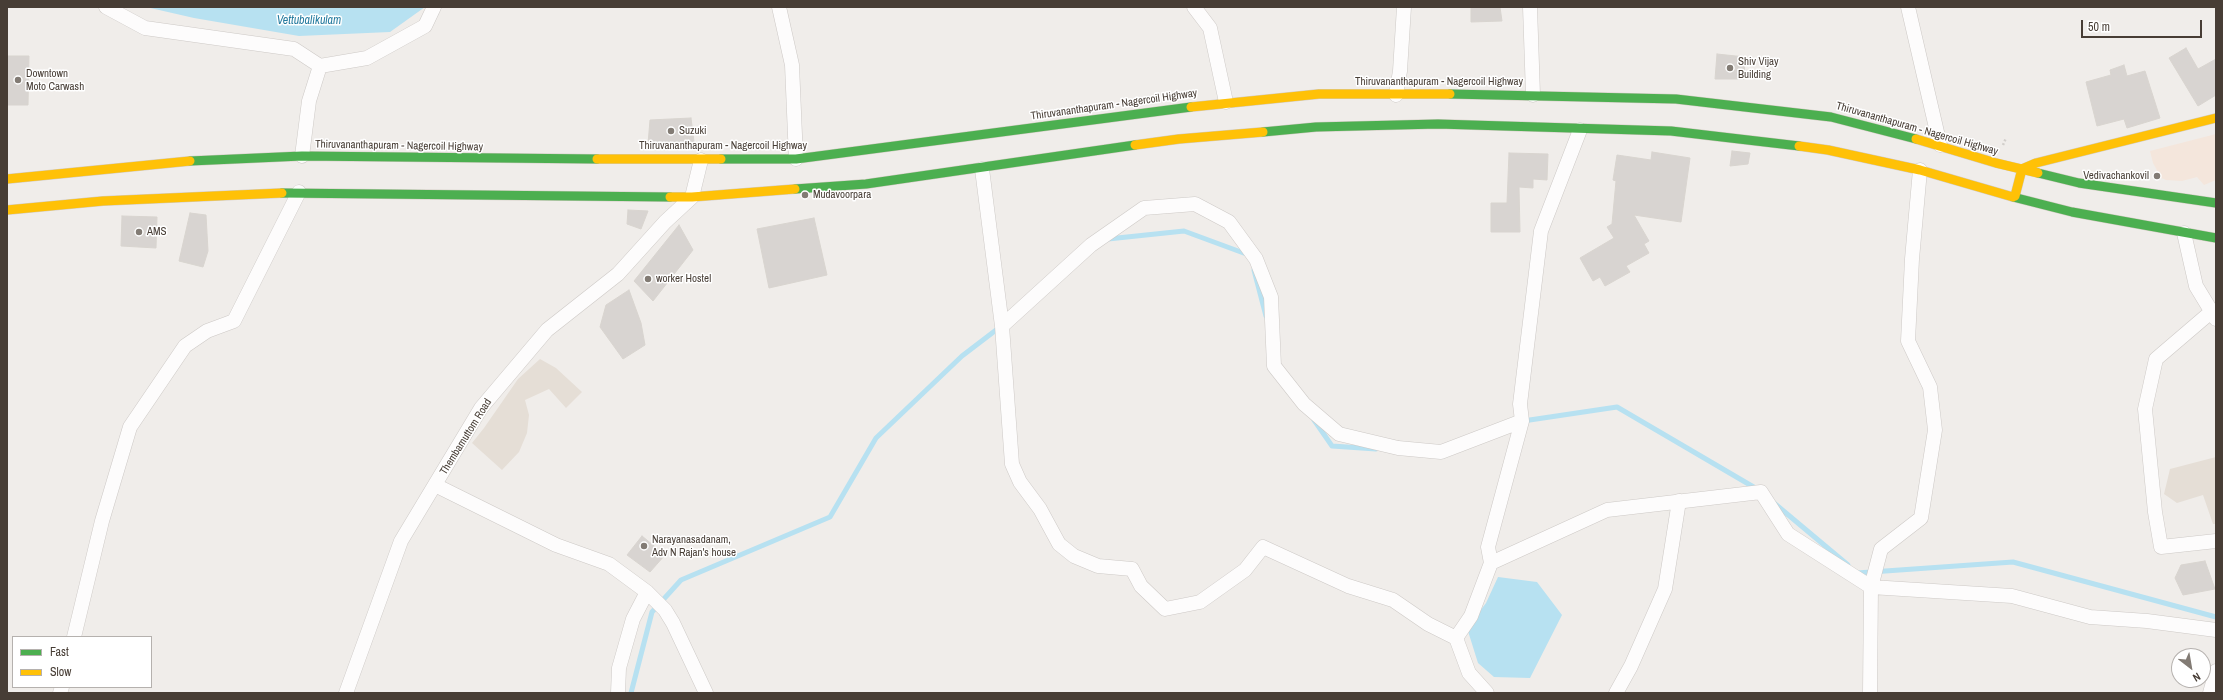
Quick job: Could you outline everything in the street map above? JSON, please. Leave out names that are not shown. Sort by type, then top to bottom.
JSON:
[{"type":"main road","name":"Thiruvananthapuram - Nagercoil Highway","points":[[7,179],[207,159],[302,156],[701,160],[796,159],[1226,102],[1319,94],[1533,95],[1676,99],[1832,117],[2079,183],[2216,203]]},
{"type":"main road","points":[[2015,196],[2022,169],[2036,163],[2216,118]]},
{"type":"main road","points":[[7,210],[103,201],[300,192],[692,197],[866,184],[982,169],[1179,139],[1316,127],[1438,124],[1671,132],[1828,150],[1920,170],[1989,191],[2015,196],[2072,212],[2216,238]]},
{"type":"street","points":[[106,7],[145,28],[294,49],[320,66],[367,58],[425,26],[434,7]]},
{"type":"street","points":[[778,7],[792,65],[796,159]]},
{"type":"street","points":[[1194,7],[1210,28],[1226,102]]},
{"type":"street","points":[[1396,95],[1400,71],[1404,7]]},
{"type":"street","points":[[1530,7],[1533,95]]},
{"type":"street","points":[[1908,7],[1940,145]]},
{"type":"street","points":[[302,156],[309,101],[320,66]]},
{"type":"street","points":[[1456,638],[1471,616],[1491,563],[1488,547],[1522,421],[1520,404],[1541,231],[1580,130]]},
{"type":"street","points":[[692,197],[701,160]]},
{"type":"street","points":[[982,169],[1002,326],[1012,464],[1020,482],[1040,509],[1059,544],[1074,556],[1098,566],[1132,568],[1141,586],[1165,609],[1200,602],[1245,570],[1263,547],[1348,586],[1392,600],[1428,624],[1456,638],[1469,673],[1487,693]]},
{"type":"street","points":[[1870,693],[1872,585],[1877,564],[1881,549],[1921,518],[1935,430],[1930,387],[1908,341],[1912,259],[1920,170]]},
{"type":"street","points":[[74,636],[102,521],[130,427],[185,346],[207,331],[234,321],[300,192]]},
{"type":"street","name":"Thembamuttom Road","points":[[346,693],[401,541],[481,408],[547,330],[618,274],[665,222],[692,197]]},
{"type":"street","points":[[1002,326],[1091,245],[1144,208],[1196,204],[1229,222],[1256,259],[1271,297],[1274,366],[1304,404],[1339,434],[1398,448],[1441,452],[1522,421]]},
{"type":"street","points":[[2184,233],[2196,286],[2214,315],[2156,359],[2145,409],[2155,512],[2161,547],[2216,541]]},
{"type":"street","points":[[435,485],[556,545],[609,564],[647,592],[665,610],[692,660],[706,693]]},
{"type":"street","points":[[1491,563],[1607,510],[1761,492],[1788,534],[1872,585],[2012,596],[2090,617],[2147,621],[2216,630]]},
{"type":"street","points":[[1616,693],[1631,666],[1665,589],[1679,501]]},
{"type":"street","points":[[618,693],[619,668],[633,619],[647,592]]},
{"type":"street","points":[[2210,693],[2216,671]]},
{"type":"shaded area","points":[[2216,134],[2216,180],[2204,185],[2197,177],[2182,181],[2166,180],[2157,176],[2158,172],[2153,163],[2150,151]]},
{"type":"shaded area","points":[[540,359],[556,368],[582,392],[566,408],[549,389],[525,400],[529,415],[527,433],[519,452],[502,470],[472,443],[518,379]]},
{"type":"shaded area","points":[[2216,457],[2216,524],[2213,524],[2203,495],[2177,503],[2164,494],[2170,469]]},
{"type":"water","name":"Vettubalikulam","points":[[146,7],[425,7],[390,32],[299,36],[194,18]]},
{"type":"water","points":[[1498,577],[1537,582],[1562,615],[1530,678],[1494,677],[1478,663],[1467,628],[1486,603]]},
{"type":"building","points":[[1471,7],[1500,7],[1502,21],[1471,22]]},
{"type":"building","points":[[2186,48],[2198,69],[2216,59],[2216,95],[2198,106],[2169,58]]},
{"type":"building","name":"Shiv Vijay Building","points":[[1717,54],[1745,57],[1744,79],[1715,79]]},
{"type":"building","name":"Downtown Moto Carwash","points":[[7,56],[29,56],[28,105],[7,105]]},
{"type":"building","points":[[2124,65],[2127,76],[2145,71],[2160,118],[2127,128],[2124,119],[2097,126],[2086,82],[2111,75],[2110,70]]},
{"type":"building","name":"Suzuki","points":[[691,118],[694,142],[648,144],[650,120]]},
{"type":"building","points":[[1732,151],[1750,153],[1748,164],[1730,166]]},
{"type":"building","points":[[1652,152],[1690,158],[1681,222],[1634,215],[1649,241],[1644,244],[1649,253],[1626,266],[1630,272],[1605,286],[1600,277],[1593,281],[1580,258],[1614,238],[1607,227],[1612,224],[1616,181],[1613,180],[1617,155],[1651,160]]},
{"type":"building","points":[[1509,153],[1548,154],[1547,180],[1533,179],[1533,188],[1519,187],[1520,232],[1491,232],[1491,203],[1507,203]]},
{"type":"building","points":[[628,210],[648,211],[641,229],[627,224]]},
{"type":"building","points":[[190,213],[206,215],[208,251],[203,267],[179,261]]},
{"type":"building","name":"AMS","points":[[122,216],[157,217],[156,248],[121,246]]},
{"type":"building","points":[[814,218],[827,275],[769,288],[757,229]]},
{"type":"building","points":[[679,225],[693,250],[653,301],[634,281]]},
{"type":"building","points":[[629,290],[641,323],[645,345],[623,359],[600,327],[606,305]]},
{"type":"building","name":"Narayanasadanam, Adv N Rajan's house","points":[[642,536],[665,555],[650,572],[627,555]]},
{"type":"building","points":[[2205,561],[2215,589],[2183,595],[2175,578],[2181,565]]},
{"type":"waterway","points":[[1108,239],[1184,231],[1249,255]]},
{"type":"waterway","points":[[1254,270],[1266,316]]},
{"type":"waterway","points":[[631,693],[652,612],[681,580],[830,517],[876,438],[962,356],[1000,327]]},
{"type":"waterway","points":[[1523,421],[1617,407],[1757,489]]},
{"type":"waterway","points":[[1314,420],[1332,446],[1376,449]]},
{"type":"waterway","points":[[1774,503],[1848,565]]},
{"type":"waterway","points":[[1857,573],[2013,562],[2216,617]]},
{"type":"traffic: fast","points":[[1450,94],[1676,99],[1831,117],[1916,139]]},
{"type":"traffic: fast","points":[[721,159],[796,159],[1191,107]]},
{"type":"traffic: fast","points":[[1263,132],[1316,127],[1438,124],[1671,131],[1799,146]]},
{"type":"traffic: fast","points":[[795,189],[866,184],[1135,145]]},
{"type":"traffic: fast","points":[[190,161],[302,156],[597,159]]},
{"type":"traffic: fast","points":[[2038,173],[2079,183],[2216,203]]},
{"type":"traffic: fast","points":[[282,193],[670,197]]},
{"type":"traffic: fast","points":[[2013,197],[2072,212],[2216,238]]},
{"type":"traffic: slow","points":[[1191,107],[1319,94],[1450,94]]},
{"type":"traffic: slow","points":[[2015,196],[2022,169],[2036,163],[2216,118]]},
{"type":"traffic: slow","points":[[1135,145],[1179,139],[1263,132]]},
{"type":"traffic: slow","points":[[1916,139],[1996,163],[2038,173]]},
{"type":"traffic: slow","points":[[1799,146],[1828,150],[1920,170],[2013,197]]},
{"type":"traffic: slow","points":[[597,159],[721,159]]},
{"type":"traffic: slow","points":[[7,179],[190,161]]},
{"type":"traffic: slow","points":[[670,197],[692,197],[795,189]]},
{"type":"traffic: slow","points":[[7,210],[103,201],[282,193]]},
{"type":"place","name":"Shiv Vijay Building","points":[[1730,68]]},
{"type":"place","name":"Downtown Moto Carwash","points":[[18,80]]},
{"type":"place","name":"Suzuki","points":[[671,131]]},
{"type":"place","name":"Vedivachankovil","points":[[2157,176]]},
{"type":"place","name":"Mudavoorpara","points":[[805,195]]},
{"type":"place","name":"AMS","points":[[139,232]]},
{"type":"place","name":"worker Hostel","points":[[648,279]]},
{"type":"place","name":"Narayanasadanam, Adv N Rajan's house","points":[[644,546]]}]
